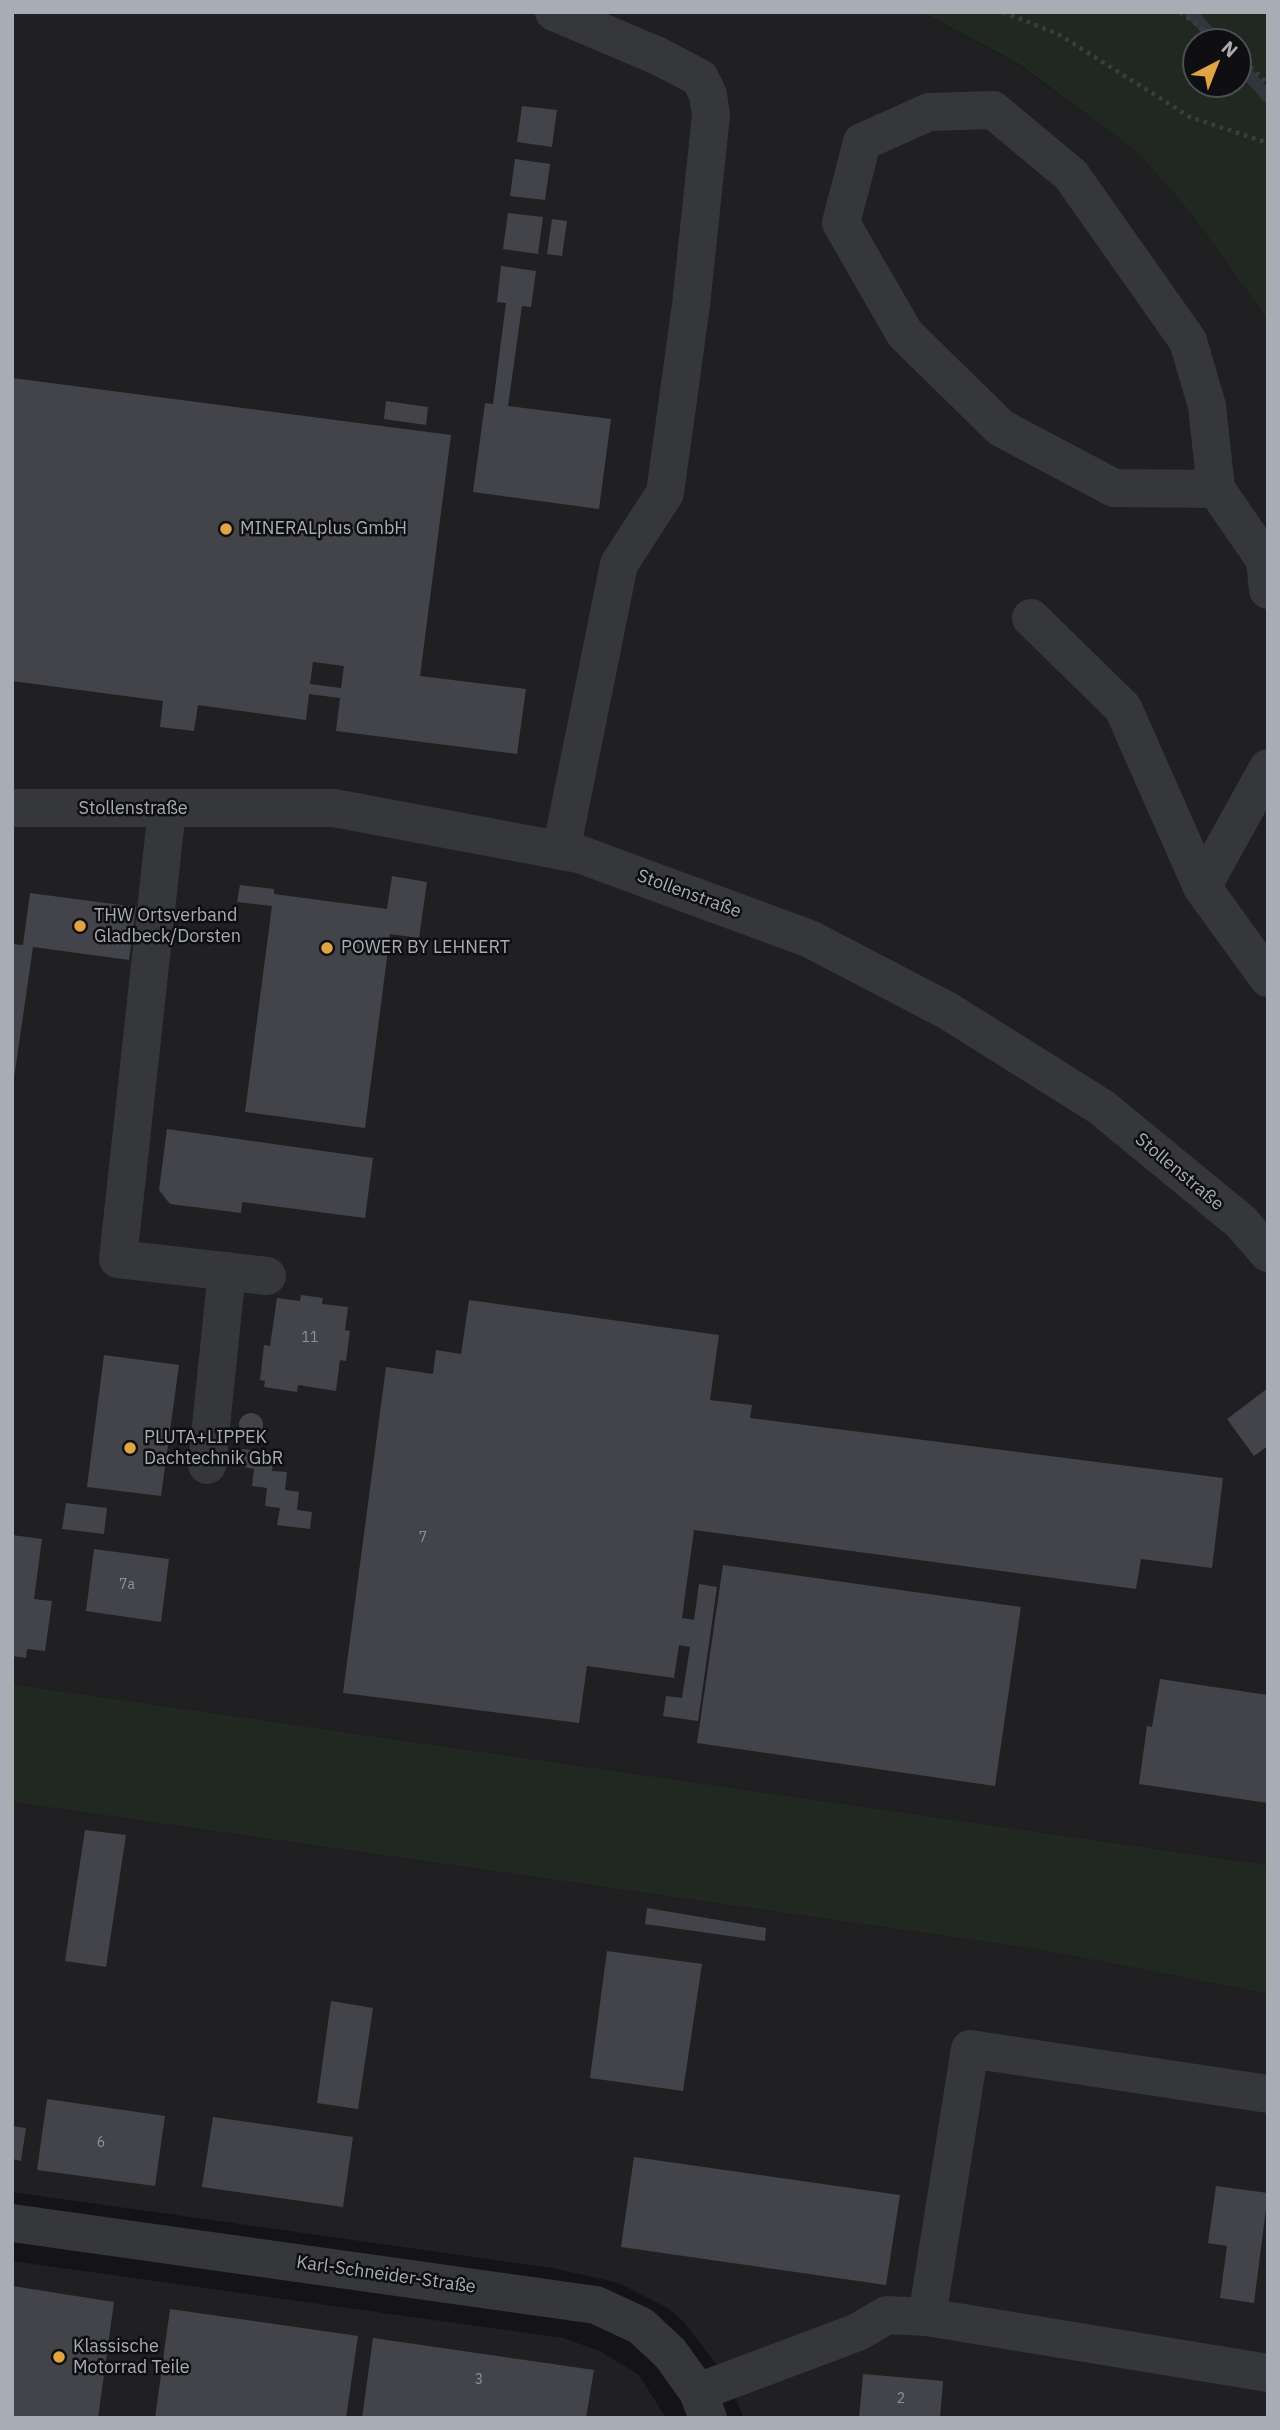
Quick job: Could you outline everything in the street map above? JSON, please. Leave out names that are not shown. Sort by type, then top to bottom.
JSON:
[{"type":"street","points":[[554,12],[658,56],[699,78],[708,95],[711,115],[691,305],[665,493],[618,564],[561,851]]},
{"type":"street","points":[[1216,489],[1114,488],[1001,428],[905,334],[841,223],[862,142],[929,112],[992,110],[1071,175],[1188,341],[1207,406],[1216,489],[1265,560],[1268,590]]},
{"type":"street","points":[[1031,618],[1124,708],[1202,887],[1268,978]]},
{"type":"street","points":[[1202,887],[1268,768]]},
{"type":"street","name":"Stollenstraße","points":[[12,808],[334,808],[579,854],[810,939],[948,1012],[1101,1107],[1241,1222],[1268,1253]]},
{"type":"street","points":[[167,809],[118,1259],[267,1276]]},
{"type":"street","points":[[207,1465],[227,1271]]},
{"type":"street","points":[[927,2317],[970,2049],[1268,2094]]},
{"type":"street","name":"Karl-Schneider-Straße","points":[[12,2223],[596,2305],[641,2326],[670,2353],[703,2405]]},
{"type":"street","points":[[703,2405],[858,2332],[887,2315],[927,2317],[1268,2373]]},
{"type":"path","points":[[1003,12],[1058,34],[1190,117],[1268,143]]},
{"type":"path","points":[[1180,12],[1201,28]]},
{"type":"path","points":[[1252,69],[1268,84]]},
{"type":"shaded area","points":[[12,12],[922,12],[1016,63],[1135,150],[1190,212],[1268,320],[1268,1865],[12,1684]]},
{"type":"shaded area","points":[[922,12],[1268,12],[1268,320],[1190,212],[1135,150],[1017,63]]},
{"type":"shaded area","points":[[12,1684],[1268,1865],[1268,1994],[1042,1950],[12,1802]]},
{"type":"shaded area","points":[[12,1802],[1042,1950],[1268,1994],[1268,2418],[744,2418],[726,2377],[683,2321],[669,2309],[619,2283],[552,2268],[12,2192]]},
{"type":"shaded area","points":[[12,2261],[563,2338],[600,2351],[639,2375],[666,2418],[12,2418]]},
{"type":"building","points":[[522,106],[557,110],[552,147],[517,142]]},
{"type":"building","points":[[515,159],[550,164],[545,200],[510,196]]},
{"type":"building","points":[[508,213],[543,217],[538,254],[503,249]]},
{"type":"building","points":[[552,219],[567,221],[562,256],[547,254]]},
{"type":"building","points":[[501,266],[536,271],[531,307],[522,306],[508,406],[611,419],[599,509],[473,492],[485,403],[493,404],[506,303],[497,302]]},
{"type":"building","name":"MINERALplus GmbH","points":[[12,378],[451,435],[420,676],[526,689],[517,754],[336,731],[340,698],[309,694],[306,720],[198,705],[194,731],[160,727],[163,701],[12,681]],"holes":[[[313,662],[344,666],[341,688],[310,684]]]},
{"type":"building","points":[[386,401],[428,407],[426,425],[384,419]]},
{"type":"building","points":[[392,876],[427,882],[419,938],[390,934],[365,1128],[245,1112],[272,906],[237,902],[240,885],[274,889],[274,894],[387,909]]},
{"type":"building","name":"THW Ortsverband Gladbeck/Dorsten","points":[[30,893],[136,907],[129,960],[33,947],[12,1092],[12,944],[23,945]]},
{"type":"building","points":[[167,1129],[373,1158],[365,1218],[242,1202],[241,1213],[170,1204],[159,1190]]},
{"type":"building","points":[[301,1295],[323,1298],[322,1304],[348,1307],[345,1330],[350,1331],[346,1361],[340,1360],[336,1391],[298,1385],[297,1392],[264,1387],[265,1381],[260,1380],[264,1345],[270,1346],[277,1298],[300,1301]]},
{"type":"building","points":[[469,1300],[719,1335],[710,1400],[752,1405],[750,1418],[1223,1478],[1212,1568],[1141,1559],[1136,1589],[694,1530],[682,1618],[694,1620],[699,1584],[717,1587],[698,1721],[663,1716],[666,1696],[682,1698],[690,1647],[679,1645],[674,1678],[587,1666],[579,1723],[343,1693],[386,1367],[433,1374],[436,1350],[461,1354]]},
{"type":"building","name":"PLUTA+LIPPEK Dachtechnik GbR","points":[[104,1355],[179,1365],[161,1496],[87,1487]]},
{"type":"building","points":[[1268,1388],[1268,1446],[1254,1456],[1227,1419]]},
{"type":"building","points":[[251,1413],[259,1417],[263,1425],[259,1433],[251,1437],[243,1433],[239,1425],[243,1417]]},
{"type":"building","points":[[242,1449],[274,1453],[272,1471],[287,1472],[285,1490],[299,1492],[297,1510],[312,1512],[310,1529],[277,1525],[280,1508],[265,1506],[267,1488],[252,1486],[254,1469],[240,1466]]},
{"type":"building","points":[[66,1503],[107,1508],[104,1534],[62,1529]]},
{"type":"building","points":[[12,1535],[42,1539],[34,1599],[52,1601],[45,1651],[27,1649],[26,1658],[12,1656]]},
{"type":"building","points":[[94,1549],[169,1559],[161,1622],[86,1611]]},
{"type":"building","points":[[723,1565],[1021,1607],[995,1786],[697,1743]]},
{"type":"building","points":[[1160,1679],[1268,1695],[1268,1803],[1139,1784],[1147,1726],[1152,1727]]},
{"type":"building","points":[[85,1830],[126,1835],[106,1967],[65,1961]]},
{"type":"building","points":[[647,1908],[766,1928],[765,1941],[645,1924]]},
{"type":"building","points":[[607,1951],[702,1964],[683,2091],[590,2078]]},
{"type":"building","points":[[331,2001],[373,2008],[358,2109],[317,2103]]},
{"type":"building","points":[[47,2099],[165,2116],[155,2186],[37,2170]]},
{"type":"building","points":[[213,2117],[353,2137],[343,2207],[202,2187]]},
{"type":"building","points":[[12,2126],[26,2128],[21,2161],[12,2159]]},
{"type":"building","points":[[634,2157],[900,2195],[886,2285],[621,2247]]},
{"type":"building","points":[[1216,2186],[1268,2193],[1254,2303],[1220,2298],[1227,2246],[1208,2243]]},
{"type":"building","name":"Klassische Motorrad Teile","points":[[12,2286],[114,2302],[98,2418],[12,2418]]},
{"type":"building","points":[[170,2309],[358,2336],[346,2418],[155,2418]]},
{"type":"building","points":[[373,2338],[594,2370],[586,2418],[362,2418]]},
{"type":"building","points":[[863,2374],[943,2381],[940,2418],[859,2418]]},
{"type":"waterway","points":[[1190,12],[1205,28]]},
{"type":"waterway","points":[[1252,79],[1268,97]]},
{"type":"place","name":"MINERALplus GmbH","points":[[226,529]]},
{"type":"place","name":"THW Ortsverband Gladbeck/Dorsten","points":[[80,926]]},
{"type":"place","name":"POWER BY LEHNERT","points":[[327,948]]},
{"type":"place","name":"PLUTA+LIPPEK Dachtechnik GbR","points":[[130,1448]]},
{"type":"place","name":"Klassische Motorrad Teile","points":[[59,2357]]}]
